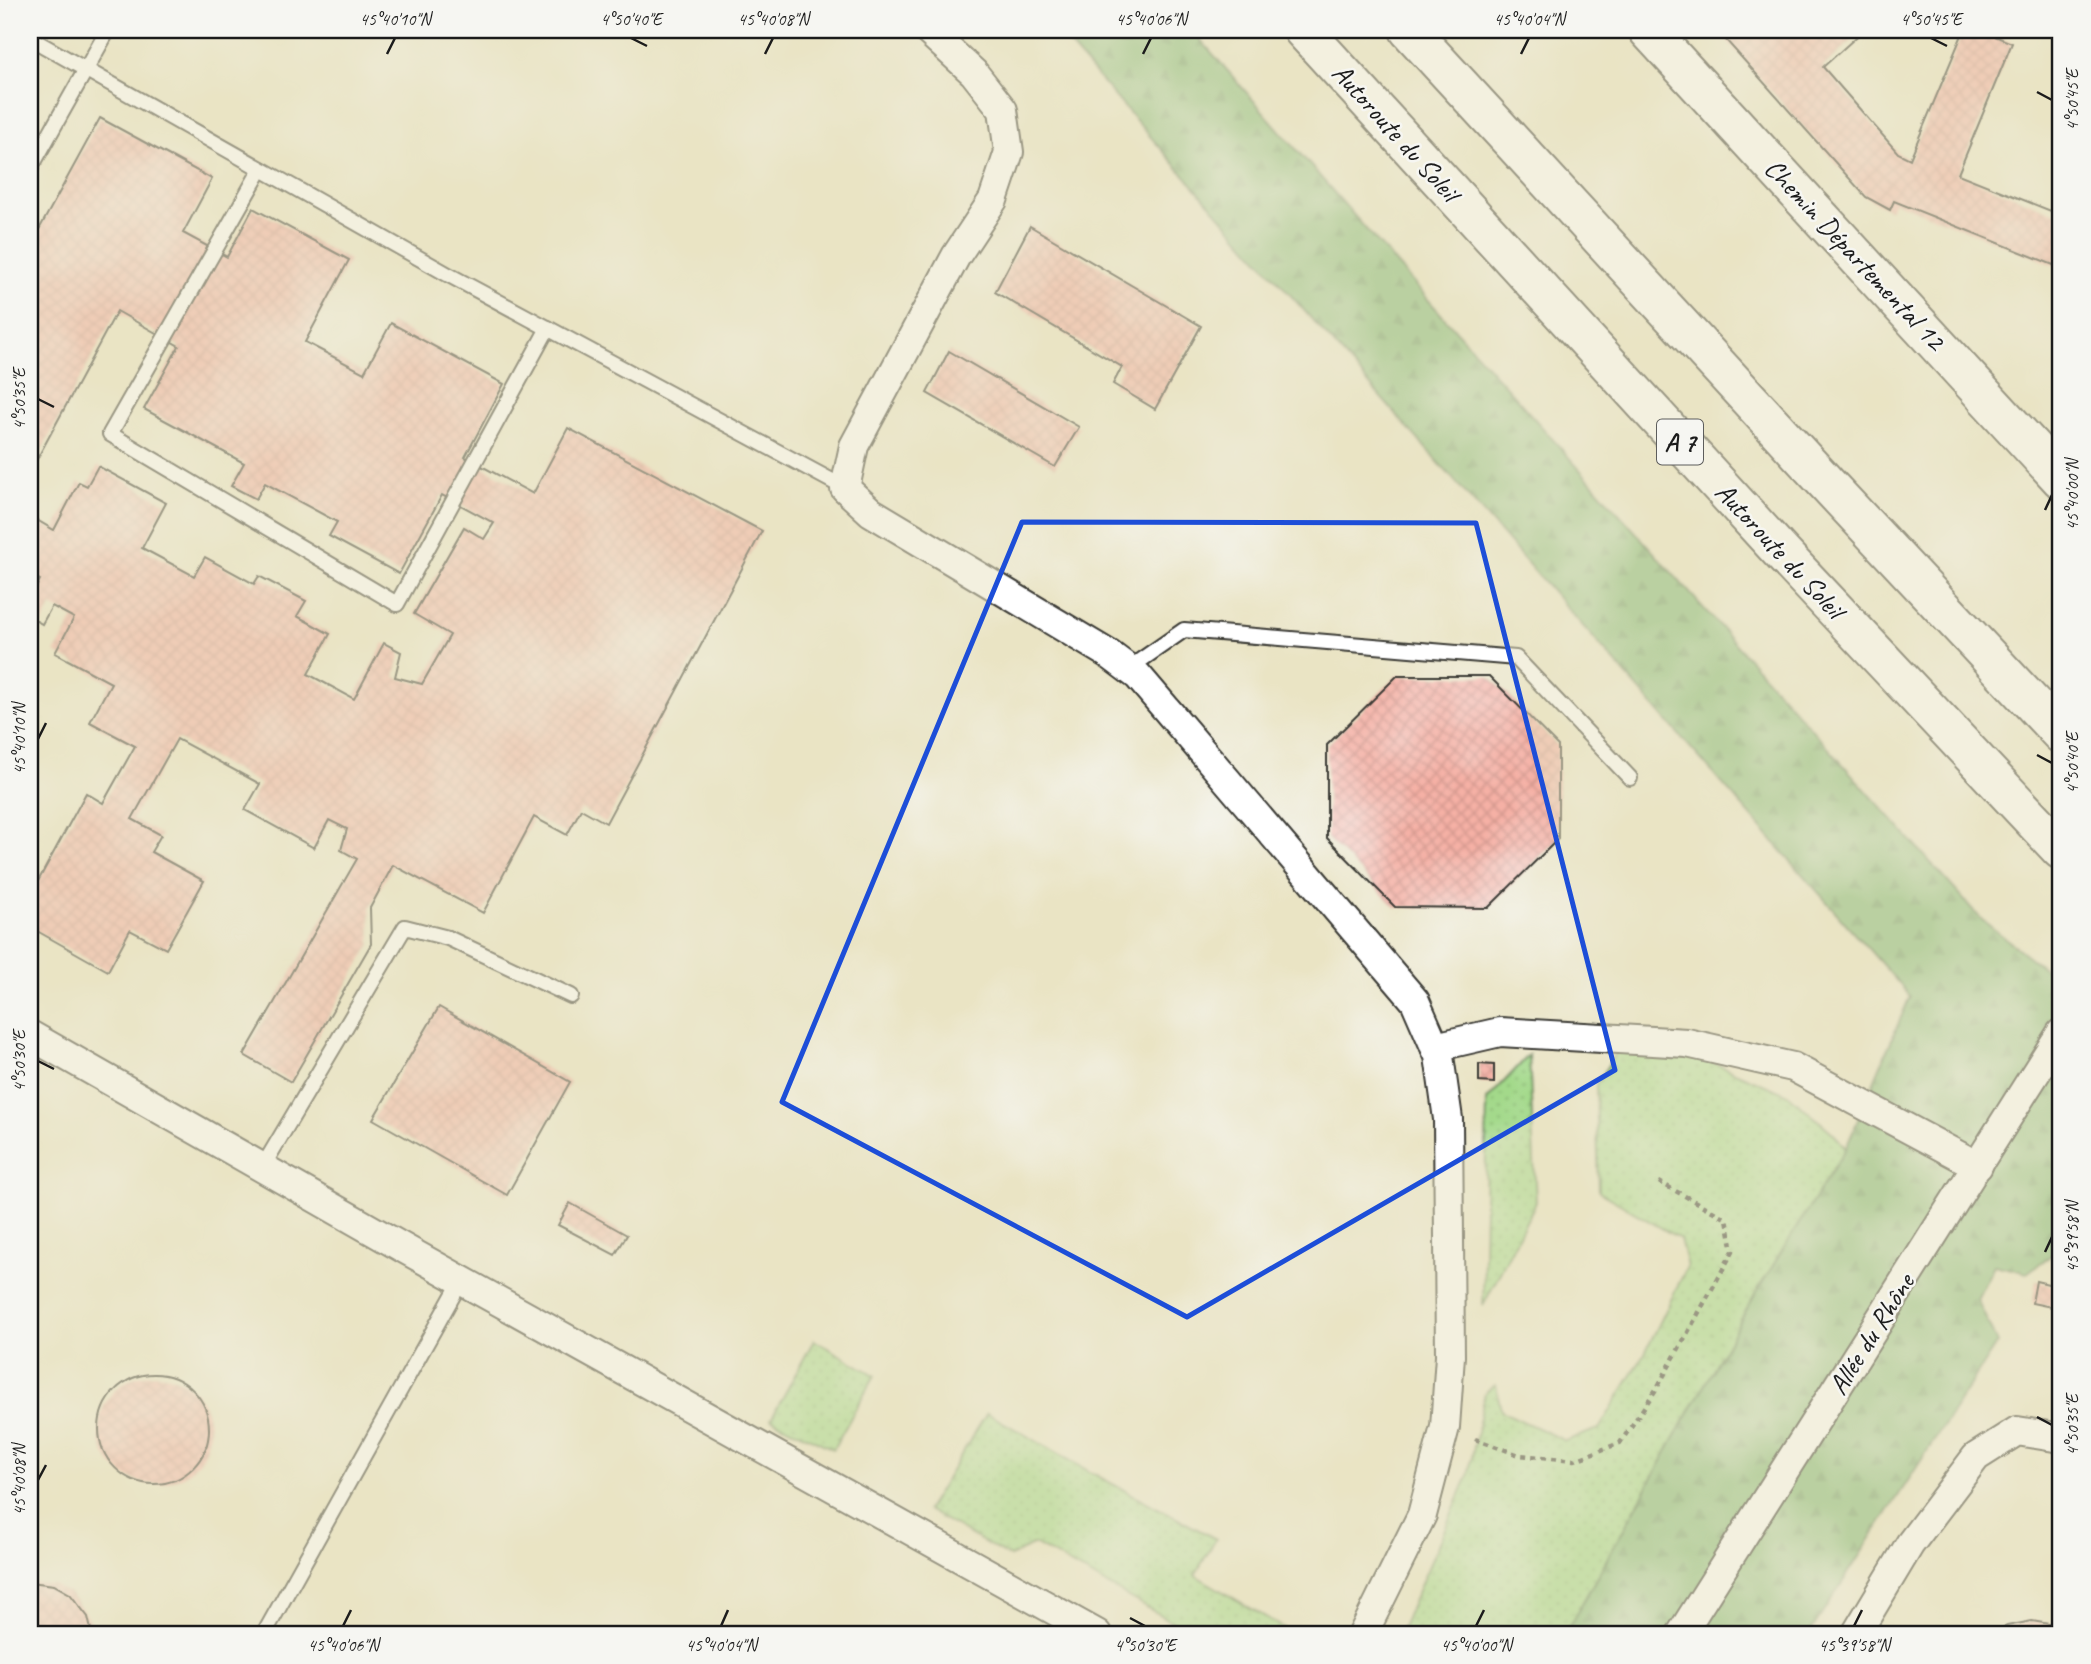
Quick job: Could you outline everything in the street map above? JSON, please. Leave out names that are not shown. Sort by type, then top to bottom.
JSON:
[{"type":"main road","name":"Autoroute du Soleil","points":[[1303,30],[1779,550],[2061,850]]},
{"type":"main road","points":[[1409,30],[2061,734]]},
{"type":"main road","name":"Chemin Départemental 12","points":[[1648,30],[2061,478]]},
{"type":"street","points":[[927,30],[974,73],[1003,110],[1009,152],[993,200],[956,256],[854,446],[845,488],[871,512],[1110,655],[1138,676],[1415,1000],[1439,1056],[1448,1119],[1450,1356],[1445,1427],[1422,1515],[1363,1634]]},
{"type":"street","points":[[1435,1047],[1500,1032],[1686,1043],[1793,1067],[1978,1166]]},
{"type":"street","name":"Allée du Rhône","points":[[1681,1634],[2061,1033]]},
{"type":"street","points":[[30,1035],[461,1281],[1097,1634]]},
{"type":"street","points":[[1856,1634],[1910,1544],[1976,1457],[2017,1432],[2061,1438]]},
{"type":"lane","points":[[30,169],[108,30]]},
{"type":"lane","points":[[30,38],[447,274],[845,488]]},
{"type":"lane","points":[[261,169],[110,434],[397,604],[548,328]]},
{"type":"lane","points":[[1128,669],[1184,630],[1516,658],[1630,778]]},
{"type":"lane","points":[[262,1167],[405,927],[448,938],[571,996]]},
{"type":"lane","points":[[264,1634],[461,1281]]},
{"type":"path","points":[[1445,1427],[1519,1455],[1576,1460],[1620,1443],[1657,1388],[1733,1251],[1727,1219],[1659,1182]]},
{"type":"highlighted area","points":[[1022,522],[1476,523],[1615,1070],[1187,1317],[782,1102]]},
{"type":"green space","points":[[1056,30],[1192,30],[1399,267],[1981,919],[2061,982],[2061,1248],[2027,1273],[1994,1265],[1977,1299],[1997,1343],[1809,1634],[1565,1634],[1756,1293],[1846,1148],[1910,996]]},
{"type":"green space","points":[[1619,1047],[1707,1060],[1789,1095],[1833,1133],[1846,1148],[1756,1293],[1565,1634],[1399,1634],[1468,1476],[1485,1392],[1496,1385],[1501,1411],[1565,1441],[1599,1429],[1644,1355],[1687,1267],[1680,1239],[1599,1192],[1596,1085]]},
{"type":"green space","points":[[1529,1055],[1536,1202],[1483,1306],[1487,1100]]},
{"type":"green space","points":[[814,1340],[875,1375],[833,1449],[771,1419]]},
{"type":"green space","points":[[987,1413],[1216,1539],[1195,1575],[1294,1634],[1194,1634],[1034,1544],[1010,1557],[927,1510]]},
{"type":"building","points":[[1717,30],[1864,30],[1823,67],[1898,153],[1910,159],[1964,30],[1980,30],[2012,43],[1958,174],[2061,215],[2061,268],[1894,201],[1890,210],[1866,197]]},
{"type":"building","points":[[100,118],[212,179],[183,233],[227,257],[253,208],[349,260],[305,342],[364,373],[391,323],[504,384],[465,457],[533,494],[568,428],[762,531],[606,823],[581,809],[567,835],[534,817],[483,913],[393,865],[370,908],[371,944],[291,1082],[244,1055],[357,859],[341,850],[347,829],[329,820],[314,848],[245,810],[260,784],[177,739],[132,819],[161,835],[151,852],[204,881],[166,949],[130,930],[108,971],[30,927],[30,896],[86,793],[103,803],[135,746],[90,722],[111,683],[55,653],[74,618],[52,606],[42,624],[30,617],[30,599],[40,580],[30,575],[30,516],[54,530],[79,482],[87,486],[98,466],[166,503],[142,548],[194,576],[205,557],[254,584],[259,576],[306,601],[297,616],[330,634],[308,674],[354,699],[384,643],[401,652],[395,677],[422,684],[450,635],[414,614],[464,527],[484,539],[494,523],[442,495],[399,574],[329,536],[337,522],[265,483],[256,499],[231,486],[244,463],[144,409],[179,346],[117,311],[30,472],[30,246]]},
{"type":"building","points":[[1030,226],[1201,326],[1155,409],[1113,384],[1122,367],[995,292]]},
{"type":"building","points":[[949,351],[1079,427],[1055,467],[927,393]]},
{"type":"building","points":[[1397,676],[1489,676],[1558,746],[1558,839],[1488,908],[1395,907],[1327,838],[1327,745]]},
{"type":"building","points":[[439,1007],[570,1082],[507,1195],[373,1119]]},
{"type":"building","points":[[1479,1064],[1494,1065],[1494,1083],[1479,1082]]},
{"type":"building","points":[[570,1203],[627,1235],[615,1255],[558,1225]]},
{"type":"building","points":[[2036,1281],[2061,1287],[2061,1309],[2032,1303]]},
{"type":"building","points":[[154,1374],[175,1378],[193,1390],[205,1408],[209,1429],[205,1450],[193,1468],[175,1480],[154,1484],[133,1480],[115,1468],[103,1450],[99,1429],[103,1408],[115,1390],[133,1378]]},
{"type":"building","points":[[30,1582],[54,1585],[70,1594],[88,1617],[92,1634],[30,1634]]},
{"type":"building","points":[[2032,1621],[2061,1626],[2061,1634],[1990,1634],[2007,1626]]}]
